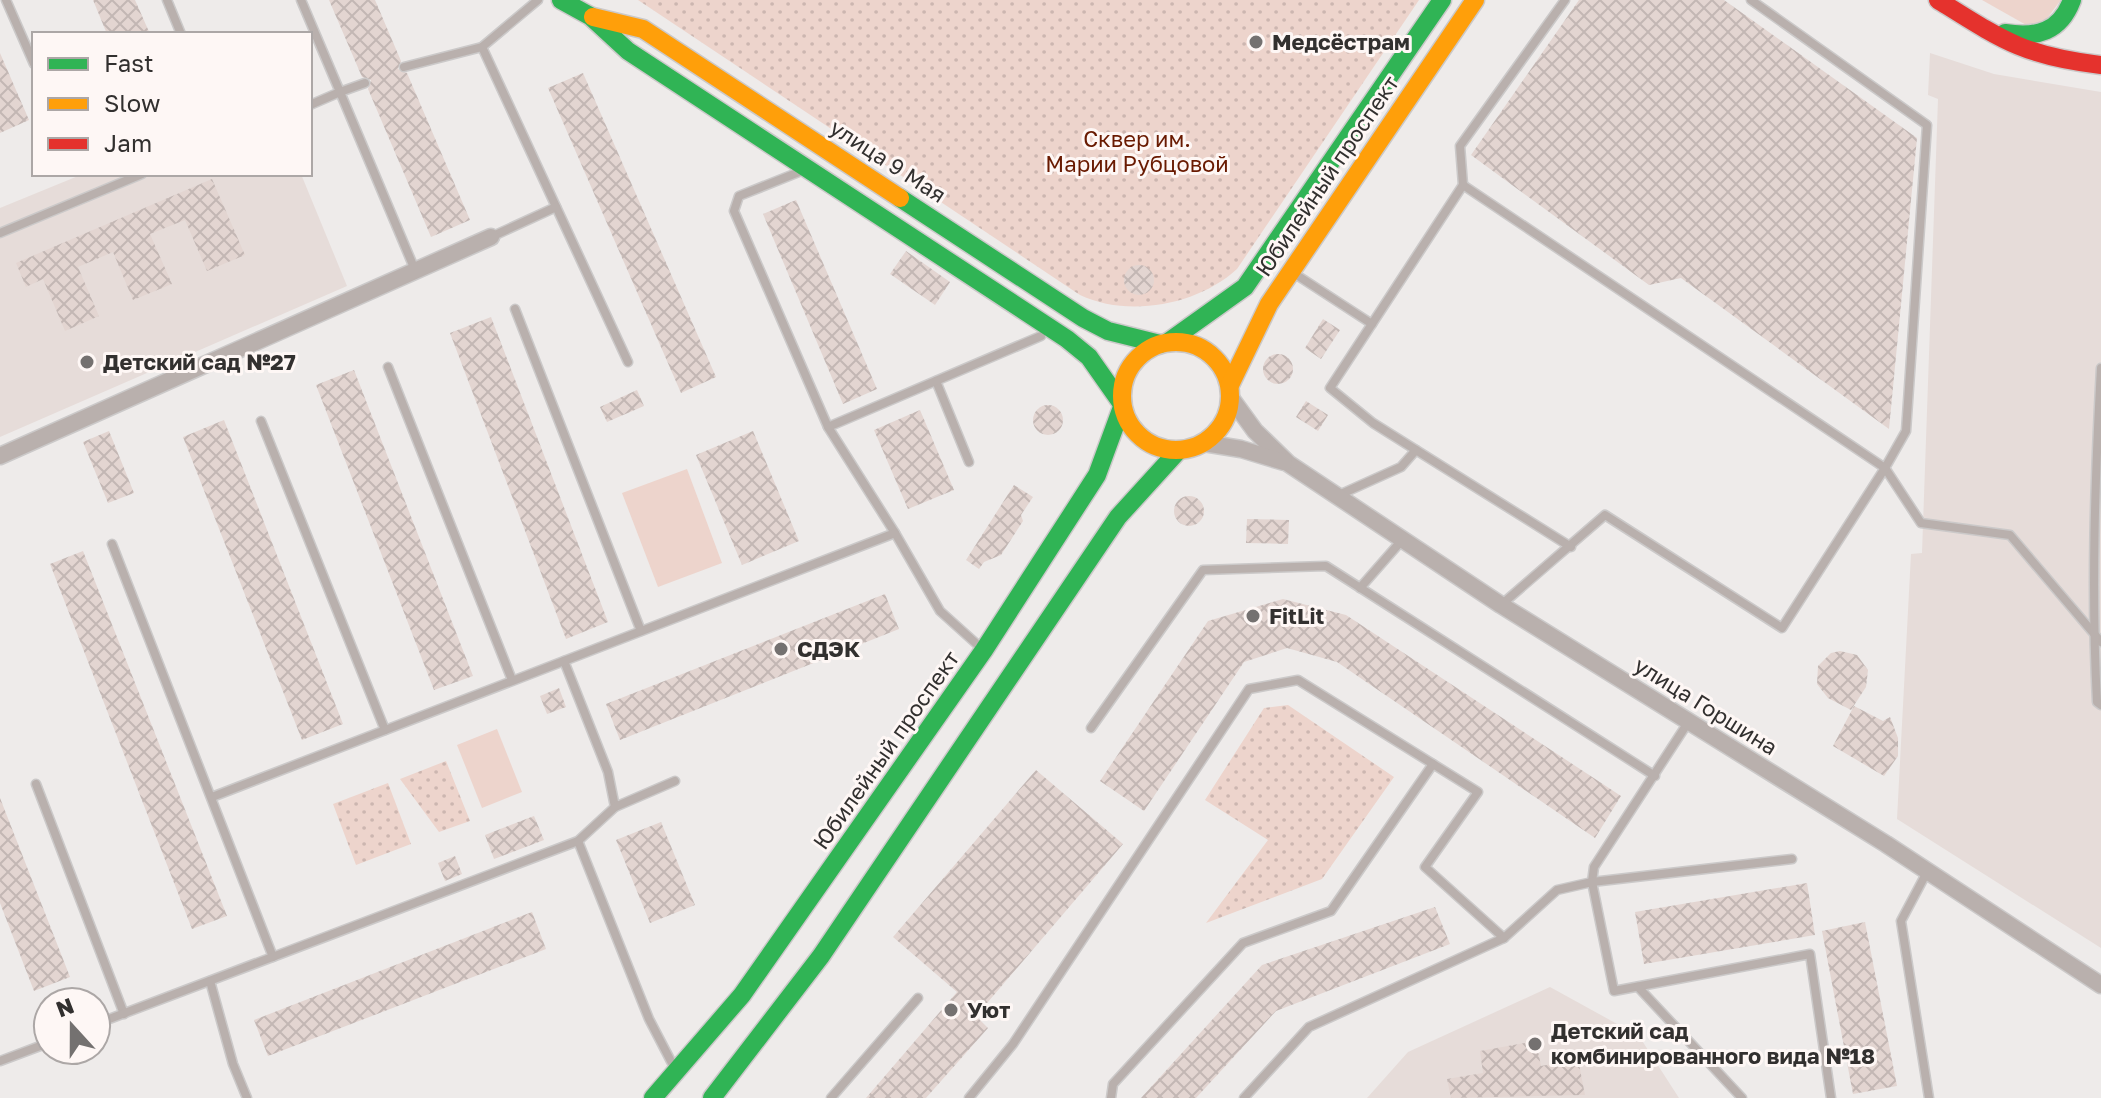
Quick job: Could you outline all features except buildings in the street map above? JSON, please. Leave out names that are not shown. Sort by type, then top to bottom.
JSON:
[{"type":"main road","name":"улица 9 Мая","points":[[561,0],[590,16],[628,51],[1067,339],[1089,357],[1122,405]]},
{"type":"main road","name":"Юбилейный проспект","points":[[653,1098],[677,1073],[790,930],[984,650],[1097,475],[1122,405],[1125,378],[1132,365],[1225,305],[1252,278],[1442,0]]},
{"type":"main road","name":"Юбилейный проспект","points":[[1204,443],[1224,422],[1230,392],[1258,324],[1475,0]]},
{"type":"main road","points":[[1938,0],[2004,41],[2051,59],[2101,65]]},
{"type":"main road","points":[[1978,25],[2029,37],[2045,34],[2065,17],[2072,0]]},
{"type":"main road","name":"улица 9 Мая","points":[[590,16],[643,29],[1083,318],[1108,331],[1164,343]]},
{"type":"main road","points":[[1164,343],[1195,345],[1207,352],[1225,372],[1230,392]]},
{"type":"main road","points":[[1122,405],[1136,433],[1147,443],[1178,451]]},
{"type":"main road","points":[[712,1098],[821,956],[1118,517],[1178,451],[1204,443]]},
{"type":"street","points":[[0,456],[491,237]]},
{"type":"street","name":"улица Горшина","points":[[1230,392],[1255,431],[1289,464],[1501,605],[1928,871],[2101,985]]},
{"type":"street","name":"улица Горшина","points":[[1204,443],[1241,449],[1289,464]]},
{"type":"lane","points":[[6,0],[32,59]]},
{"type":"lane","points":[[167,0],[180,32]]},
{"type":"lane","points":[[301,0],[415,271]]},
{"type":"lane","points":[[404,67],[482,47],[538,0]]},
{"type":"lane","points":[[1565,0],[1460,146],[1463,185],[1330,388],[1373,423],[1571,547]]},
{"type":"lane","points":[[1501,605],[1605,515],[1782,628],[1906,431],[1927,125],[1751,0]]},
{"type":"lane","points":[[482,47],[628,362]]},
{"type":"lane","points":[[312,104],[365,83]]},
{"type":"lane","points":[[807,168],[739,196],[734,211],[828,427],[940,611],[984,650]]},
{"type":"lane","points":[[0,233],[137,176]]},
{"type":"lane","points":[[1463,185],[1885,468],[1921,523],[2010,535],[2097,639]]},
{"type":"lane","points":[[491,237],[556,207]]},
{"type":"lane","points":[[1291,272],[1372,324]]},
{"type":"lane","points":[[515,309],[641,631]]},
{"type":"lane","points":[[828,427],[1041,336]]},
{"type":"lane","points":[[388,367],[512,680]]},
{"type":"lane","points":[[2101,368],[2094,513],[2097,702],[2101,705]]},
{"type":"lane","points":[[936,381],[969,462]]},
{"type":"lane","points":[[261,421],[385,730]]},
{"type":"lane","points":[[1339,495],[1401,467],[1416,450]]},
{"type":"lane","points":[[212,797],[895,533]]},
{"type":"lane","points":[[1360,588],[1403,539]]},
{"type":"lane","points":[[112,544],[273,957]]},
{"type":"lane","points":[[1091,728],[1203,570],[1326,566],[1655,776]]},
{"type":"lane","points":[[564,661],[608,772],[615,807]]},
{"type":"lane","points":[[969,1098],[1013,1044],[1249,689],[1298,680],[1478,792],[1425,867],[1504,938]]},
{"type":"lane","points":[[1689,721],[1594,867],[1592,882],[1614,991],[1810,954],[1831,1098]]},
{"type":"lane","points":[[1111,1098],[1113,1084],[1243,943],[1331,911],[1433,764]]},
{"type":"lane","points":[[112,1018],[578,841],[615,807],[675,781]]},
{"type":"lane","points":[[36,784],[124,1014]]},
{"type":"lane","points":[[578,841],[649,1019],[677,1073]]},
{"type":"lane","points":[[1244,1098],[1309,1027],[1504,938],[1557,890],[1592,882],[1792,859]]},
{"type":"lane","points":[[1928,871],[1901,921],[1929,1098]]},
{"type":"lane","points":[[210,981],[233,1064],[247,1098]]},
{"type":"lane","points":[[1638,987],[1735,1096]]},
{"type":"lane","points":[[831,1098],[918,998]]},
{"type":"lane","points":[[0,1061],[32,1049]]},
{"type":"shaded area","points":[[1930,53],[1994,74],[2101,92],[2101,948],[1897,819],[1911,554],[1922,553],[1938,99],[1928,95]]},
{"type":"shaded area","name":"Детский сад №27","points":[[78,176],[302,176],[347,286],[0,437],[0,208]]},
{"type":"shaded area","name":"Детский сад комбинированного вида №18","points":[[1550,987],[1639,1036],[1679,1098],[1367,1098],[1408,1052]]},
{"type":"green space","name":"Сквер им. Марии Рубцовой","points":[[638,0],[1419,0],[1237,269],[1203,291],[1183,299],[1162,304],[1119,306],[1080,295]]},
{"type":"green space","points":[[1982,0],[2061,0],[2045,21],[2028,26]]},
{"type":"green space","points":[[687,469],[722,563],[658,587],[622,493]]},
{"type":"green space","points":[[1288,705],[1394,777],[1322,879],[1206,923],[1268,840],[1205,800],[1264,708]]},
{"type":"green space","points":[[497,729],[522,792],[482,808],[457,745]]},
{"type":"green space","points":[[446,761],[470,821],[439,832],[400,779]]},
{"type":"green space","points":[[388,783],[411,844],[356,865],[333,804]]},
{"type":"traffic: fast","points":[[561,0],[590,16],[628,51],[1067,339],[1089,357],[1122,404]]},
{"type":"traffic: fast","points":[[1168,342],[1245,287],[1442,0]]},
{"type":"traffic: fast","points":[[2005,33],[2027,34],[2046,30],[2061,19],[2072,0]]},
{"type":"traffic: fast","points":[[900,198],[1083,318],[1108,331],[1160,344]]},
{"type":"traffic: fast","points":[[653,1098],[742,995],[984,650],[1097,475],[1122,407]]},
{"type":"traffic: fast","points":[[712,1098],[821,956],[1118,517],[1178,451]]},
{"type":"traffic: slow","points":[[1230,385],[1269,304],[1475,0]]},
{"type":"traffic: slow","points":[[593,17],[643,29],[900,198]]},
{"type":"traffic: slow","points":[[1176,342],[1197,346],[1214,358],[1226,375],[1230,396],[1226,417],[1214,434],[1197,446],[1176,450],[1155,446],[1138,434],[1126,417],[1122,396],[1126,375],[1138,358],[1155,346],[1176,342]]},
{"type":"traffic: jam","points":[[1938,0],[1997,36],[2032,51],[2101,65]]},
{"type":"place","name":"Медсёстрам","points":[[1256,42]]},
{"type":"place","name":"Детский сад №27","points":[[87,362]]},
{"type":"place","name":"FitLit","points":[[1253,616]]},
{"type":"place","name":"СДЭК","points":[[781,649]]},
{"type":"place","name":"Уют","points":[[951,1010]]},
{"type":"place","name":"Детский сад комбинированного вида №18","points":[[1535,1044]]}]
